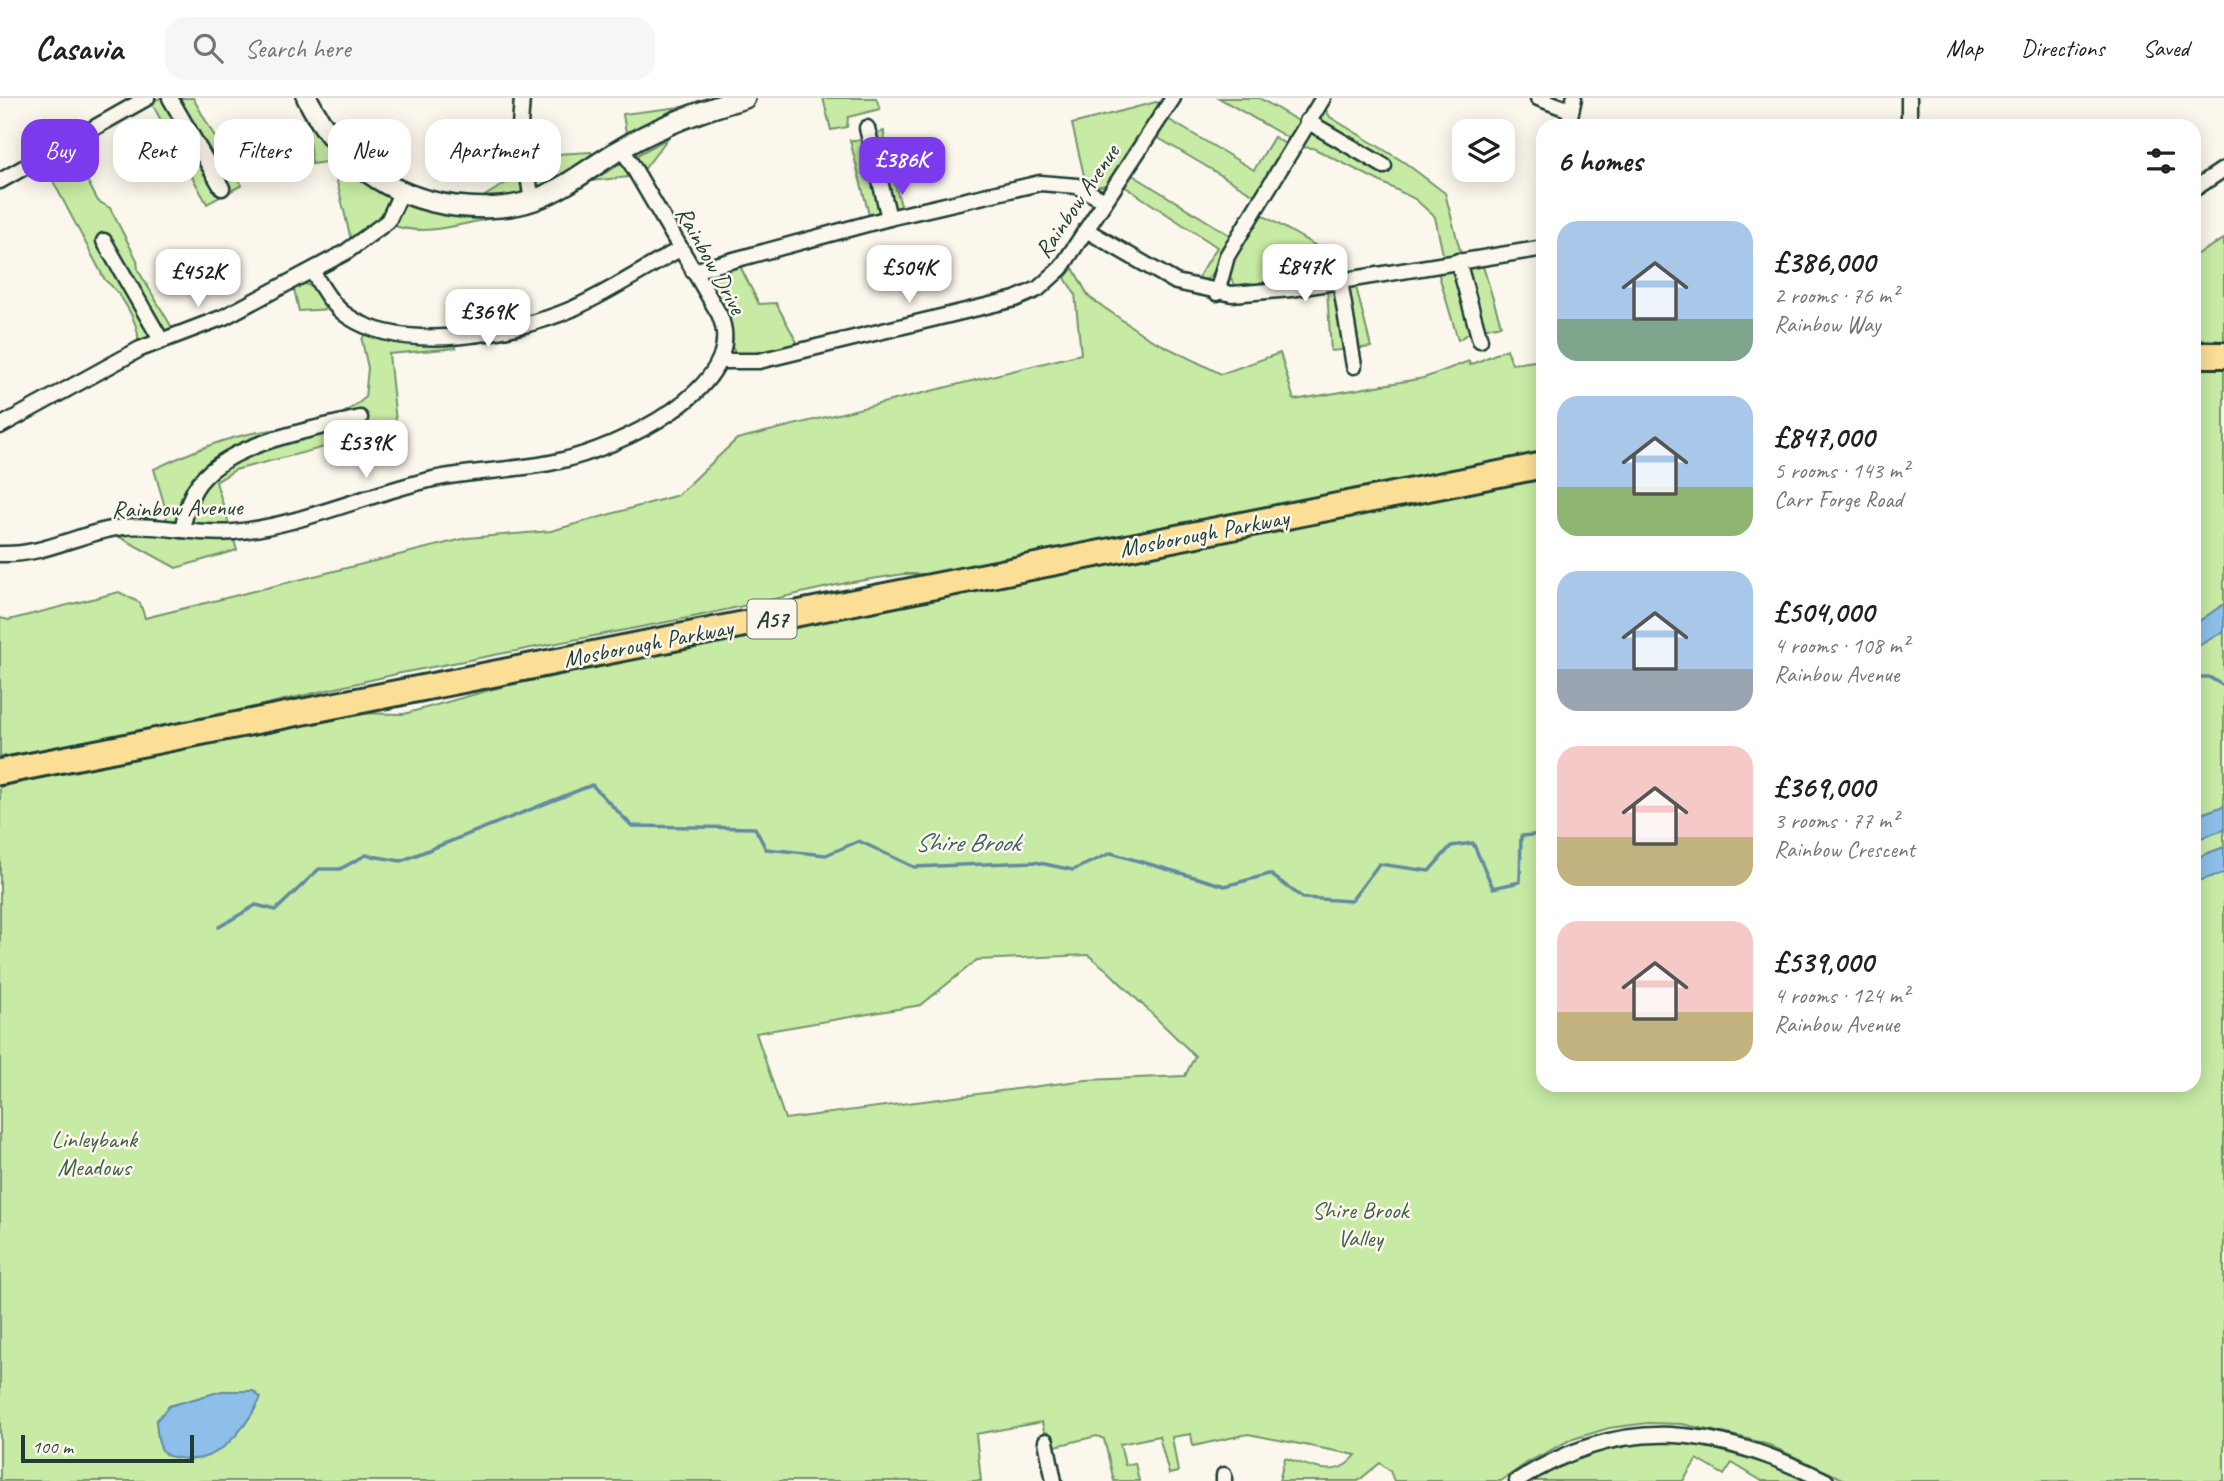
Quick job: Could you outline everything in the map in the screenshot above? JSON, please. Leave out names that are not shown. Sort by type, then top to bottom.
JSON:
[{"type":"highway","points":[[2201,355],[2224,355]]},
{"type":"highway","name":"Mosborough Parkway","points":[[0,772],[1536,468]]},
{"type":"street","points":[[0,181],[147,98]]},
{"type":"street","points":[[170,98],[222,188]]},
{"type":"street","points":[[307,98],[332,140],[348,157],[382,184],[428,201],[488,208],[532,201],[562,186],[622,148],[673,122],[745,98]]},
{"type":"street","points":[[522,98],[520,126],[532,201]]},
{"type":"street","name":"Rainbow Avenue","points":[[0,554],[44,551],[119,528],[151,526],[218,533],[259,528],[432,479],[540,465],[585,454],[628,436],[680,404],[707,381],[720,361],[759,361],[1027,295],[1061,268],[1173,98]]},
{"type":"street","points":[[1217,293],[1227,256],[1323,98]]},
{"type":"street","points":[[1538,98],[1572,104]]},
{"type":"street","points":[[1909,98],[1909,119]]},
{"type":"street","points":[[1307,121],[1384,166]]},
{"type":"street","points":[[867,128],[889,218]]},
{"type":"street","name":"Rainbow Drive","points":[[622,148],[723,323],[725,340],[720,361]]},
{"type":"street","points":[[2201,184],[2224,169]]},
{"type":"street","points":[[693,271],[889,218],[1044,182],[1077,186],[1105,201]]},
{"type":"street","points":[[0,426],[161,340],[224,317],[312,271],[375,234],[388,221],[401,193]]},
{"type":"street","points":[[1086,230],[1177,282],[1217,293],[1251,294],[1536,249]]},
{"type":"street","points":[[104,241],[161,340]]},
{"type":"street","points":[[312,271],[340,309],[362,324],[401,335],[446,337],[497,330],[552,317],[596,297],[680,249]]},
{"type":"street","points":[[1458,261],[1480,340]]},
{"type":"street","points":[[1340,281],[1354,366]]},
{"type":"street","points":[[182,530],[194,490],[216,466],[233,456],[280,439],[360,418]]},
{"type":"street","points":[[1517,1481],[1572,1450],[1615,1438],[1654,1433],[1692,1436],[1753,1451],[1826,1481]]},
{"type":"street","points":[[1046,1441],[1054,1481]]},
{"type":"green space","points":[[160,98],[193,98],[214,135],[214,182],[240,182],[242,185],[207,204],[195,182],[200,182],[200,119],[160,119],[151,102]]},
{"type":"green space","points":[[823,98],[876,98],[880,109],[848,117],[847,127],[831,130]]},
{"type":"green space","points":[[1219,98],[1259,98],[1300,122],[1290,139]]},
{"type":"green space","points":[[1156,102],[1163,105],[1108,185],[1093,187],[1086,184],[1072,124]]},
{"type":"green space","points":[[1323,105],[1330,117],[1404,162],[1445,193],[1461,254],[1444,259],[1435,217],[1415,199],[1313,148],[1298,147]]},
{"type":"green space","points":[[680,107],[626,133],[623,114]]},
{"type":"green space","points":[[1166,118],[1254,170],[1274,137],[1287,145],[1256,196],[1155,136]]},
{"type":"green space","points":[[314,128],[328,144],[328,162],[314,164]]},
{"type":"green space","points":[[884,131],[884,146],[902,209],[870,219],[850,140],[874,141],[877,133]]},
{"type":"green space","points":[[668,138],[639,176],[590,181]]},
{"type":"green space","points":[[591,152],[592,154],[561,176],[561,154]]},
{"type":"green space","points":[[1131,174],[1231,236],[1219,265],[1208,279],[1196,281],[1217,247],[1124,186]]},
{"type":"green space","points":[[54,182],[88,182],[98,201],[110,208],[137,260],[138,270],[174,331],[138,344],[133,318],[117,292],[105,280]]},
{"type":"green space","points":[[337,182],[377,182],[411,205],[493,218],[429,230],[392,225],[352,244]]},
{"type":"green space","points":[[508,182],[552,182],[527,195],[512,199],[483,197]]},
{"type":"green space","points":[[1257,212],[1332,255],[1343,275],[1273,287],[1235,285],[1228,274],[1230,263]]},
{"type":"green space","points":[[2224,239],[2224,341],[2201,339],[2201,252]]},
{"type":"green space","points":[[1482,263],[1501,325],[1473,331],[1458,340],[1438,272]]},
{"type":"green space","points":[[739,264],[759,304],[776,303],[799,346],[751,357],[738,356],[729,343],[729,328],[705,277],[710,272]]},
{"type":"green space","points":[[1073,268],[1089,297],[1148,338],[1221,374],[1280,353],[1294,400],[1424,378],[1469,361],[1470,365],[1507,349],[1512,364],[1536,361],[1536,454],[941,574],[904,574],[846,583],[698,616],[401,673],[150,731],[0,757],[0,618],[9,620],[119,592],[140,603],[145,618],[467,538],[551,531],[678,495],[737,439],[1081,354],[1075,294],[1065,278]]},
{"type":"green space","points":[[302,283],[316,288],[330,309],[299,311],[294,289]]},
{"type":"green space","points":[[1356,287],[1371,347],[1331,351],[1327,290]]},
{"type":"green space","points":[[365,333],[398,340],[454,340],[456,348],[389,354],[396,422],[374,427],[368,436],[235,470],[216,482],[237,550],[176,568],[116,535],[165,533],[167,514],[154,469],[232,438],[321,422],[335,417],[365,398],[368,368],[362,340]]},
{"type":"green space","name":"Shire Brook Valley","points":[[2201,365],[2224,365],[2224,1481],[1847,1481],[1769,1445],[1745,1438],[1682,1424],[1648,1423],[1609,1428],[1570,1440],[1528,1462],[1501,1481],[1394,1481],[1390,1471],[1380,1463],[1358,1481],[1279,1481],[1285,1458],[1314,1467],[1332,1469],[1340,1468],[1356,1455],[1248,1434],[1193,1446],[1191,1434],[1172,1437],[1178,1472],[1169,1474],[1159,1436],[1120,1444],[1125,1465],[1135,1463],[1139,1481],[1114,1481],[1104,1439],[1097,1436],[1056,1446],[1045,1435],[1042,1422],[976,1434],[981,1481],[0,1481],[0,787],[346,713],[404,714],[537,677],[1536,478],[1536,1092],[2201,1092]],"holes":[[[1088,955],[1107,970],[1195,1056],[1185,1076],[1086,1080],[785,1119],[756,1033],[921,1005],[977,960]]]},
{"type":"green space","points":[[1685,1440],[1800,1474],[1814,1481],[1762,1481],[1732,1463],[1724,1475],[1697,1459],[1683,1481],[1526,1481],[1608,1443]]},
{"type":"water","points":[[2224,604],[2224,631],[2201,644],[2201,620]]},
{"type":"water","points":[[2224,806],[2224,830],[2201,838],[2201,814]]},
{"type":"water","points":[[2224,847],[2224,873],[2201,880],[2201,856]]},
{"type":"water","points":[[222,1391],[253,1391],[261,1398],[238,1433],[206,1457],[179,1458],[164,1453],[159,1442],[156,1421],[169,1406]]},
{"type":"waterway","name":"Shire Brook","points":[[2201,677],[2209,677],[2224,686]]},
{"type":"waterway","name":"Shire Brook","points":[[219,927],[256,905],[276,910],[319,869],[340,869],[366,855],[401,861],[592,785],[632,826],[755,828],[766,849],[826,855],[859,841],[914,867],[1035,862],[1073,870],[1111,853],[1225,886],[1270,874],[1303,898],[1351,901],[1379,864],[1429,871],[1451,846],[1473,843],[1493,888],[1520,882],[1521,836],[1536,835]]},
{"type":"park label","name":"Linleybank Meadows","points":[[94,1153]]}]
